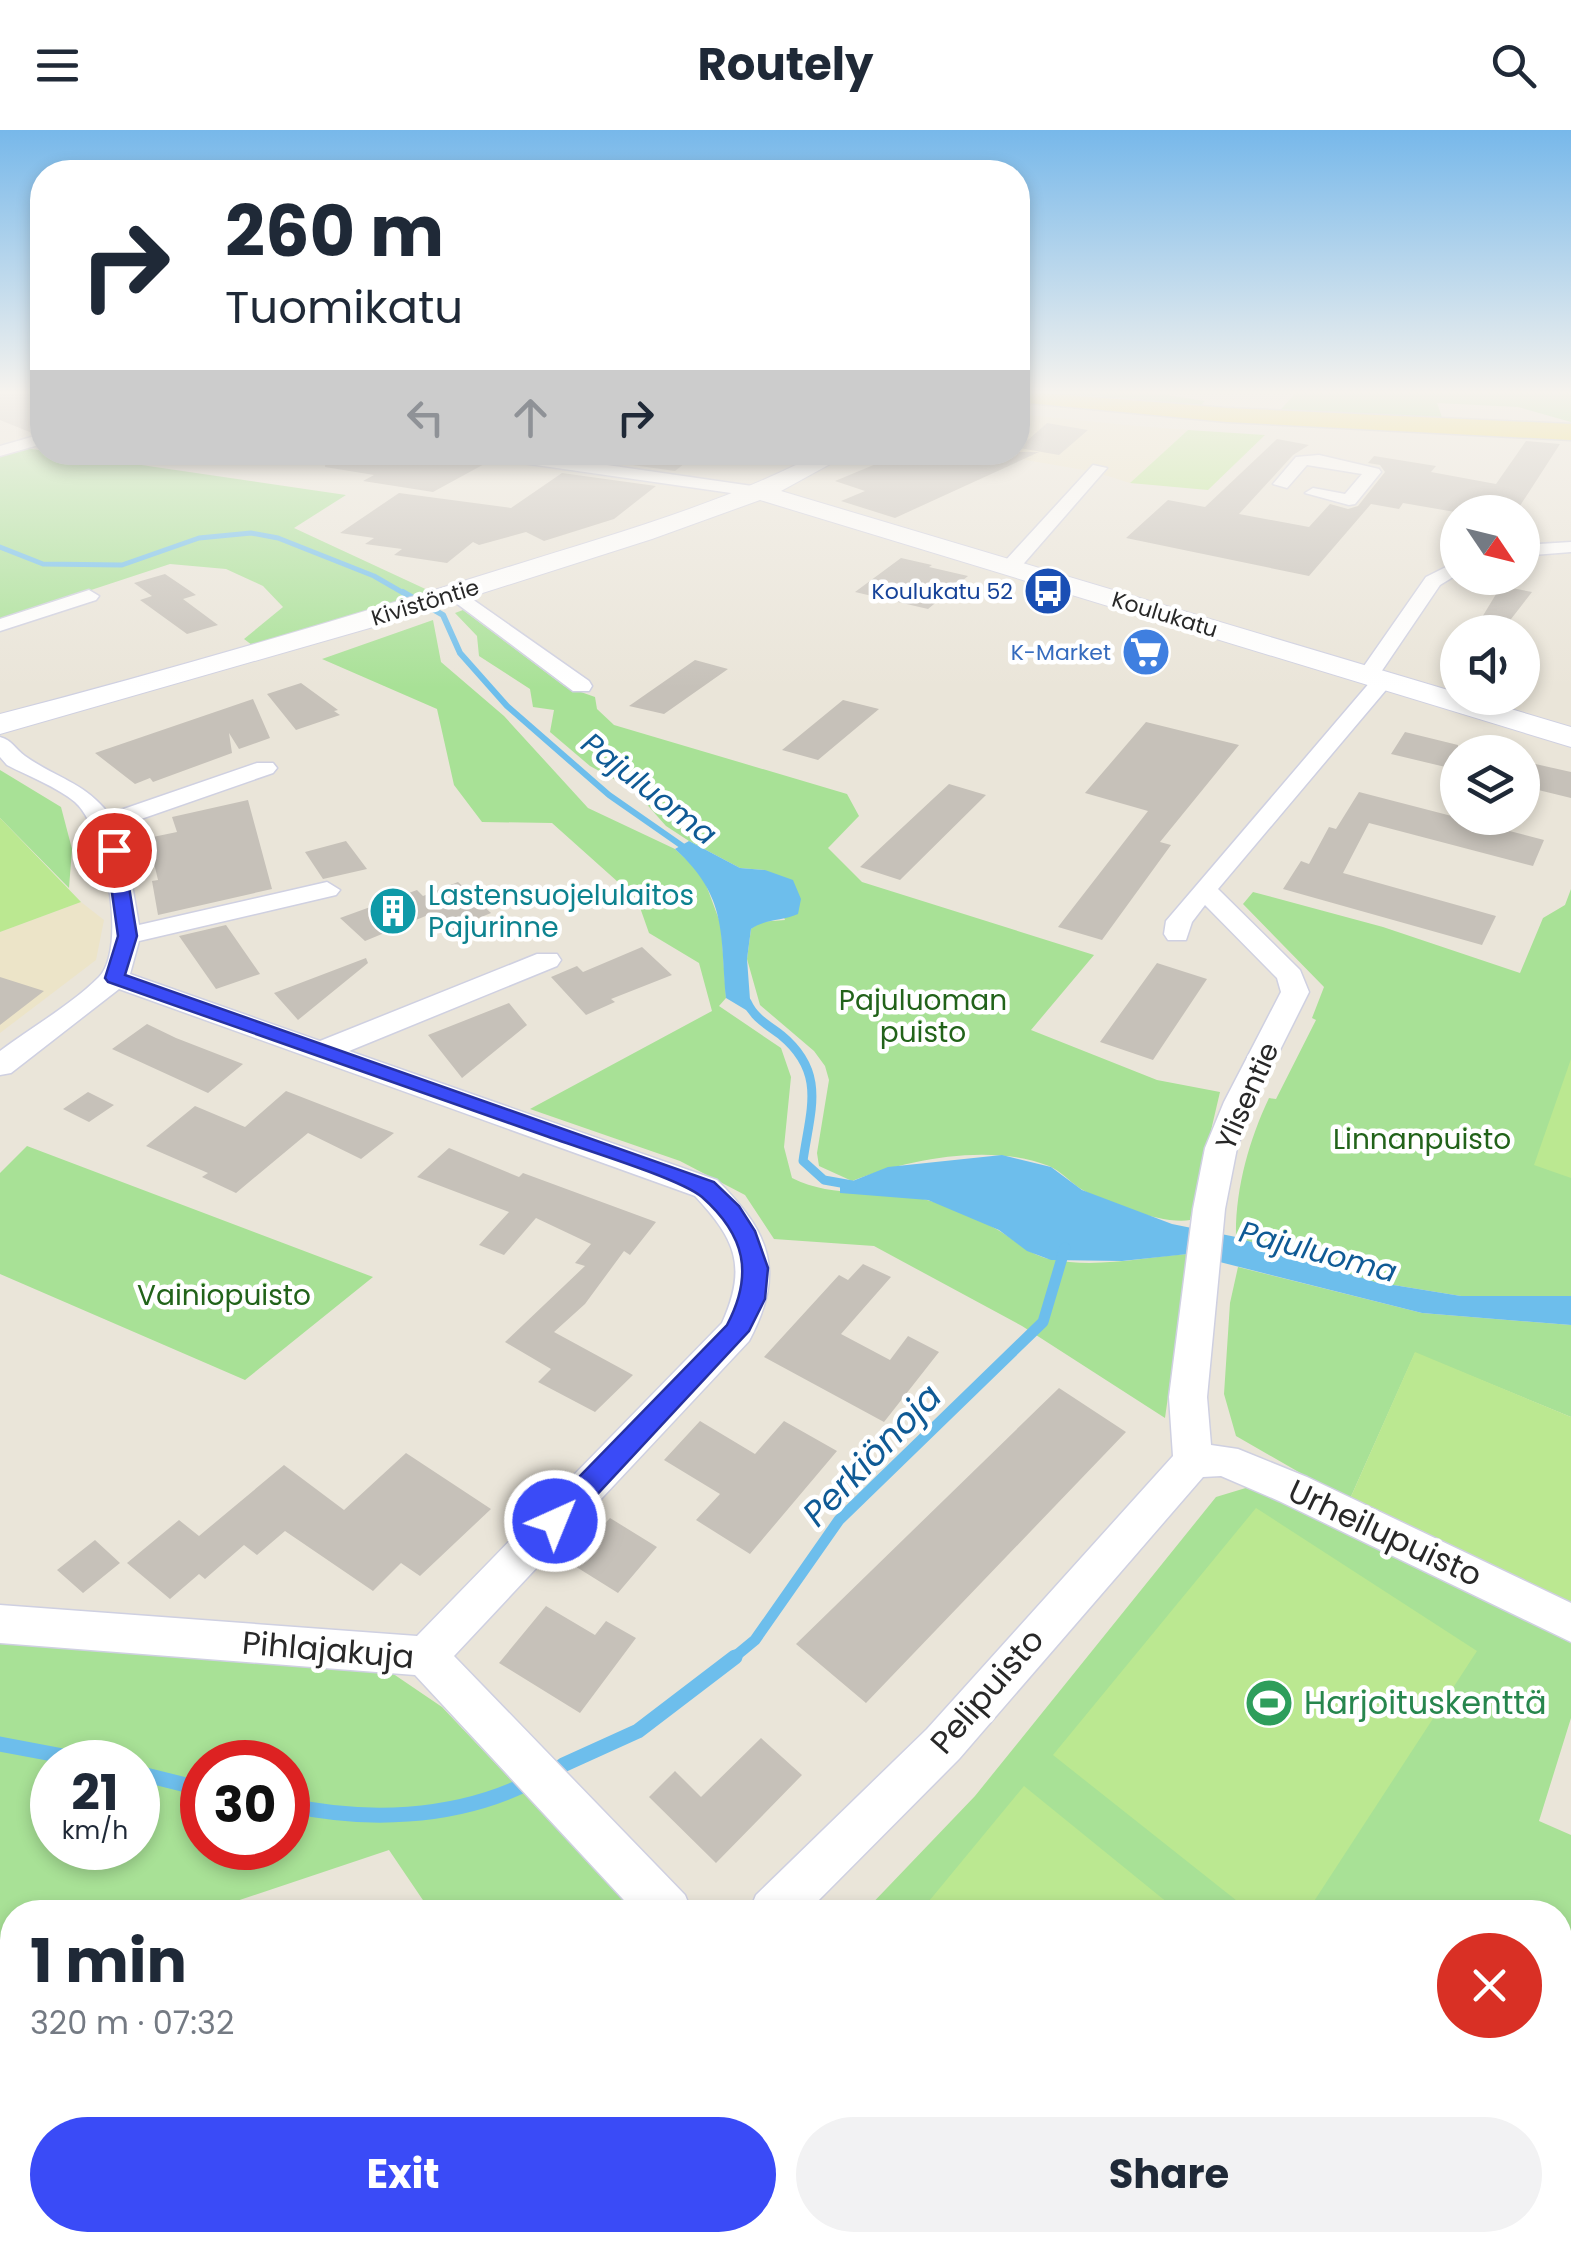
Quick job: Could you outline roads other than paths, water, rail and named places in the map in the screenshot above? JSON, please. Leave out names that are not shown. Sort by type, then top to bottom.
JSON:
[{"type":"main road","name":"Kivistöntie","points":[[0,724],[216,666],[647,532],[763,490]]},
{"type":"main road","name":"Koulukatu","points":[[759,492],[1012,565],[1571,737]]},
{"type":"street","points":[[745,490],[759,492]]},
{"type":"street","points":[[1012,565],[1079,490]]},
{"type":"street","points":[[1313,493],[1349,500],[1358,490]]},
{"type":"street","points":[[1540,549],[1571,547]]},
{"type":"street","points":[[1177,934],[1179,921],[1376,678],[1433,581],[1440,577]]},
{"type":"street","points":[[447,595],[581,686]]},
{"type":"street","points":[[0,625],[90,596]]},
{"type":"street","points":[[0,744],[15,760],[83,797],[104,824],[114,850],[127,936],[115,978],[0,1066]]},
{"type":"street","points":[[104,824],[265,768]]},
{"type":"street","points":[[127,936],[327,890]]},
{"type":"street","name":"Ylisentie","points":[[1194,1461],[1188,1397],[1221,1148],[1238,1102],[1295,992],[1290,976],[1206,890]]},
{"type":"street","points":[[319,1052],[547,960]]},
{"type":"street","points":[[115,978],[620,1154],[706,1188],[731,1212],[746,1236],[756,1268],[753,1299],[736,1331],[426,1656]]},
{"type":"street","name":"Urheilupuisto","points":[[1194,1461],[1224,1460],[1293,1489],[1571,1623]]},
{"type":"street","name":"Pelipuisto","points":[[785,1900],[943,1744],[1094,1568],[1194,1461]]},
{"type":"street","name":"Pihlajakuja","points":[[0,1624],[426,1656],[657,1900]]},
{"type":"water","points":[[689,841],[740,868],[765,870],[793,880],[801,899],[798,914],[751,929],[747,959],[751,1013],[726,998],[721,935],[713,900],[675,849]]},
{"type":"water","points":[[1002,1155],[1051,1167],[1082,1190],[1172,1224],[1236,1237],[1375,1282],[1461,1296],[1571,1296],[1571,1325],[1422,1313],[1188,1254],[1122,1261],[1051,1260],[1027,1251],[999,1230],[928,1200],[840,1193],[840,1186],[888,1167]]},
{"type":"waterway","name":"Pajuluoma","points":[[0,547],[43,564],[122,565],[199,538],[251,533],[278,538],[374,576],[407,595]]},
{"type":"waterway","name":"Pajuluoma","points":[[403,592],[443,615],[460,653],[507,706],[609,795],[688,850]]},
{"type":"waterway","name":"Pajuluoma","points":[[747,1002],[757,1017],[795,1049],[810,1078],[811,1109],[803,1161],[824,1180],[852,1185]]},
{"type":"waterway","name":"Perkiönoja","points":[[732,1659],[755,1640],[839,1520],[1043,1322],[1065,1248]]},
{"type":"waterway","name":"Perkiönoja","points":[[563,1765],[638,1731],[735,1657]]},
{"type":"waterway","name":"Perkiönoja","points":[[0,1744],[30,1750]]},
{"type":"waterway","name":"Perkiönoja","points":[[160,1778],[180,1784]]},
{"type":"waterway","name":"Perkiönoja","points":[[310,1809],[378,1815],[438,1811],[524,1785]]},
{"type":"place","name":"Koulukatu 52","points":[[1048,591]]},
{"type":"place","name":"K-Market","points":[[1146,652]]},
{"type":"place","name":"Lastensuojelulaitos Pajurinne","points":[[393,911]]},
{"type":"place","name":"Harjoituskenttä","points":[[1269,1703]]},
{"type":"park label","name":"Pajuluoman puisto","points":[[923,1016]]},
{"type":"park label","name":"Linnanpuisto","points":[[1422,1139]]},
{"type":"park label","name":"Vainiopuisto","points":[[224,1295]]}]
